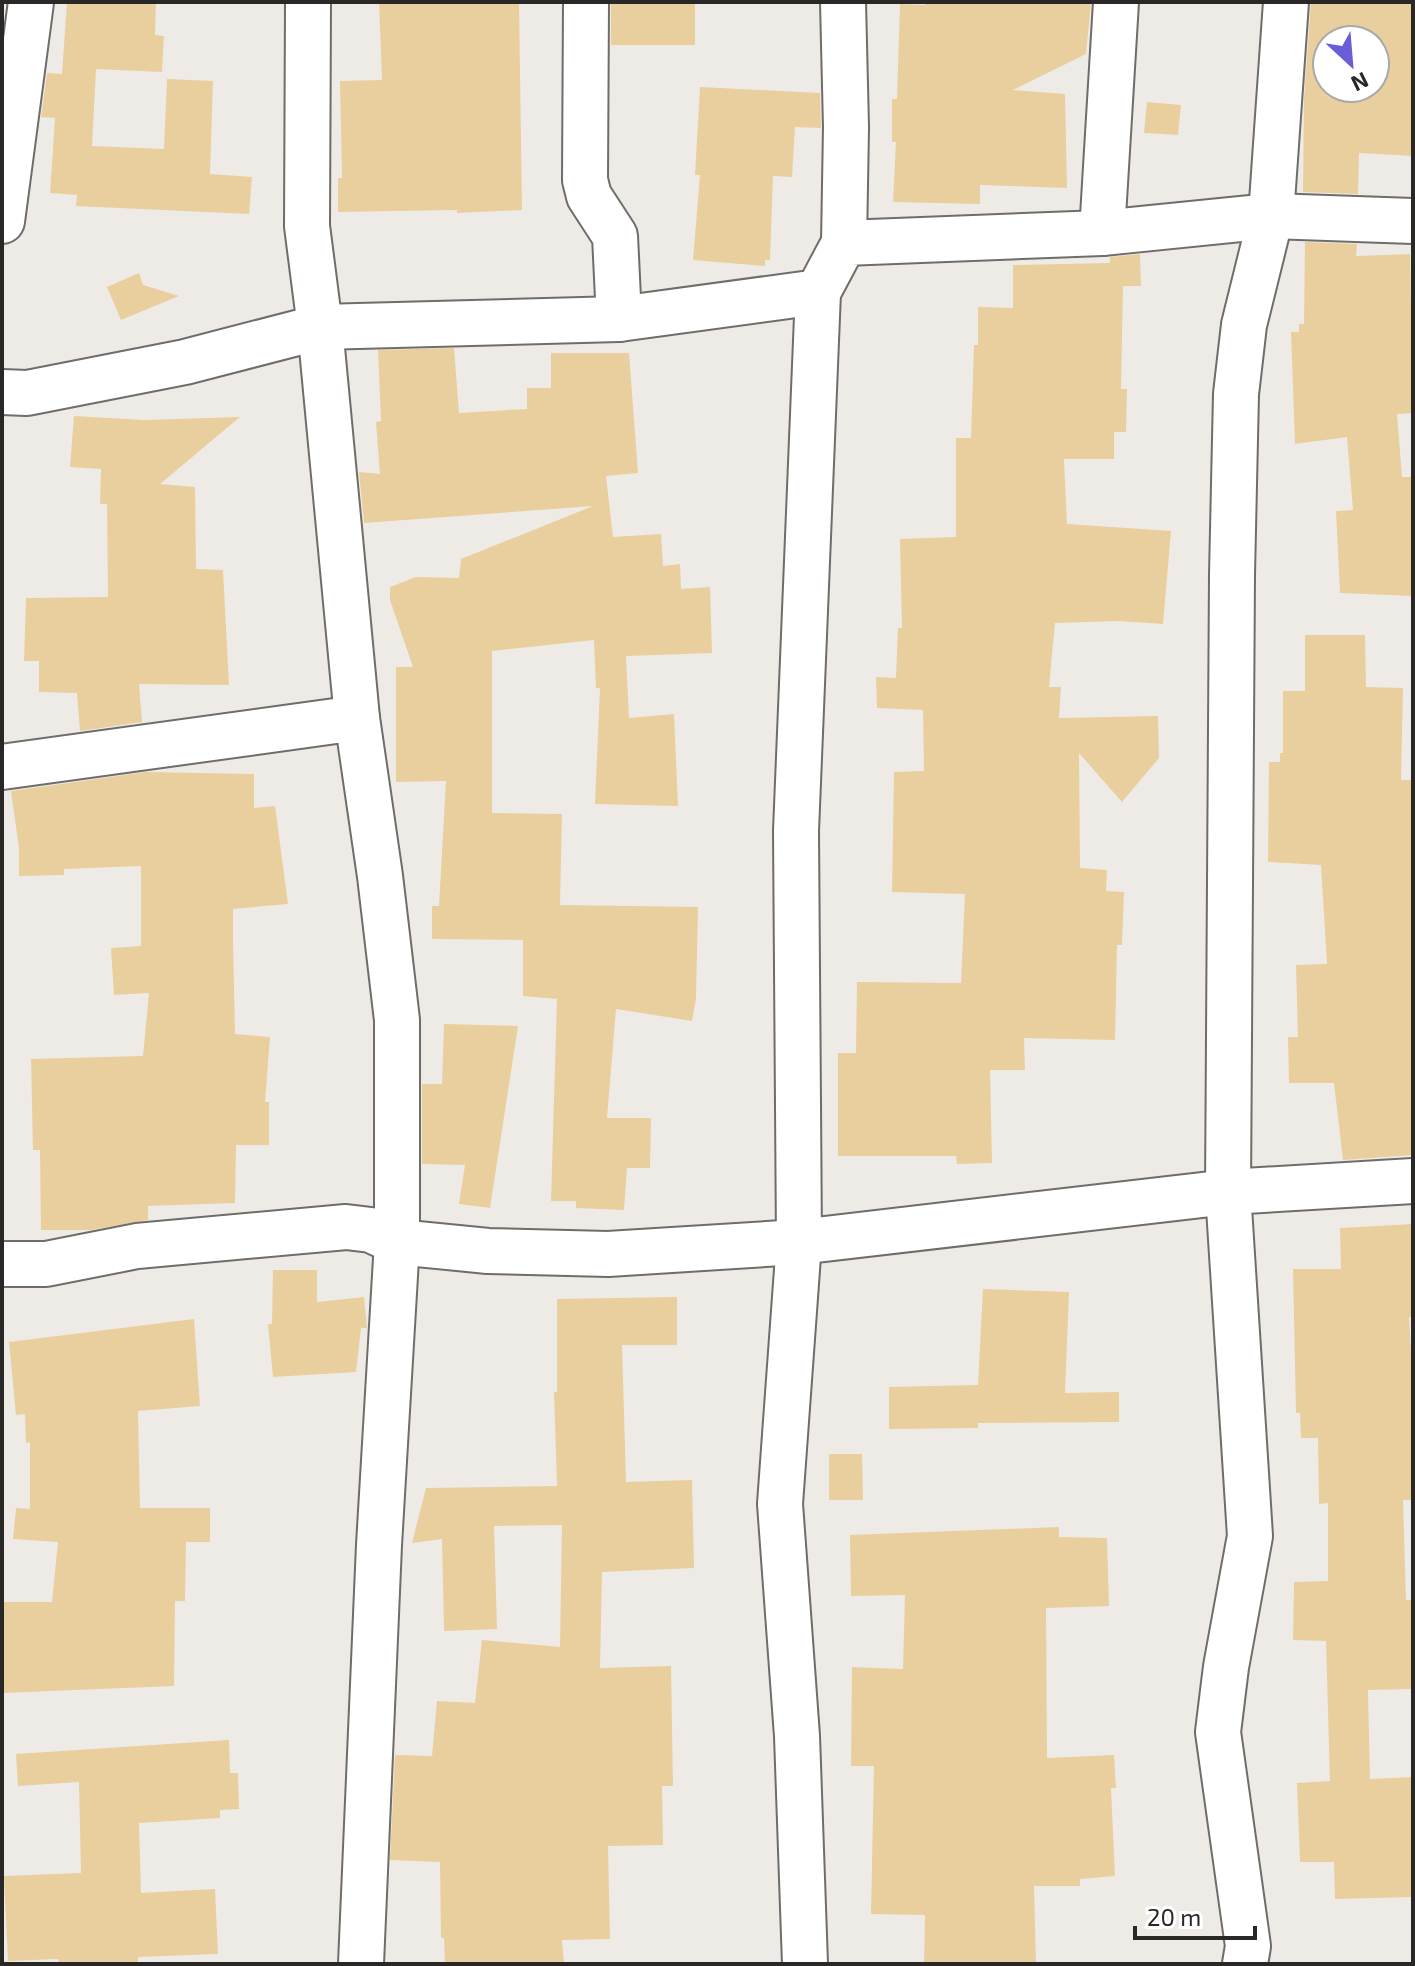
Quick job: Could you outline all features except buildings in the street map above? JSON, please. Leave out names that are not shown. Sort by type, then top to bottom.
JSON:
[{"type":"street","points":[[2,221],[31,2]]},
{"type":"street","points":[[308,2],[307,226],[320,327],[357,718],[397,1020],[397,1242],[376,1593],[361,1964]]},
{"type":"street","points":[[586,2],[585,180],[589,196],[615,236],[619,319]]},
{"type":"street","points":[[805,1964],[797,1736],[780,1504],[799,1242],[796,831],[818,292],[844,243],[846,127],[843,2]]},
{"type":"street","points":[[1102,233],[1116,2]]},
{"type":"street","points":[[1245,1964],[1246,1930],[1218,1732],[1226,1667],[1250,1536],[1228,1192],[1231,590],[1236,394],[1244,325],[1271,216],[1286,2]]},
{"type":"street","points":[[844,243],[1102,233],[1271,216],[1413,221]]},
{"type":"street","points":[[2,392],[27,393],[185,362],[320,327],[619,319],[818,292]]},
{"type":"street","points":[[2,767],[357,718]]},
{"type":"street","points":[[2,1264],[46,1264],[137,1246],[346,1227],[371,1230],[397,1242],[488,1251],[608,1254],[799,1242],[1228,1192],[1413,1181]]}]
